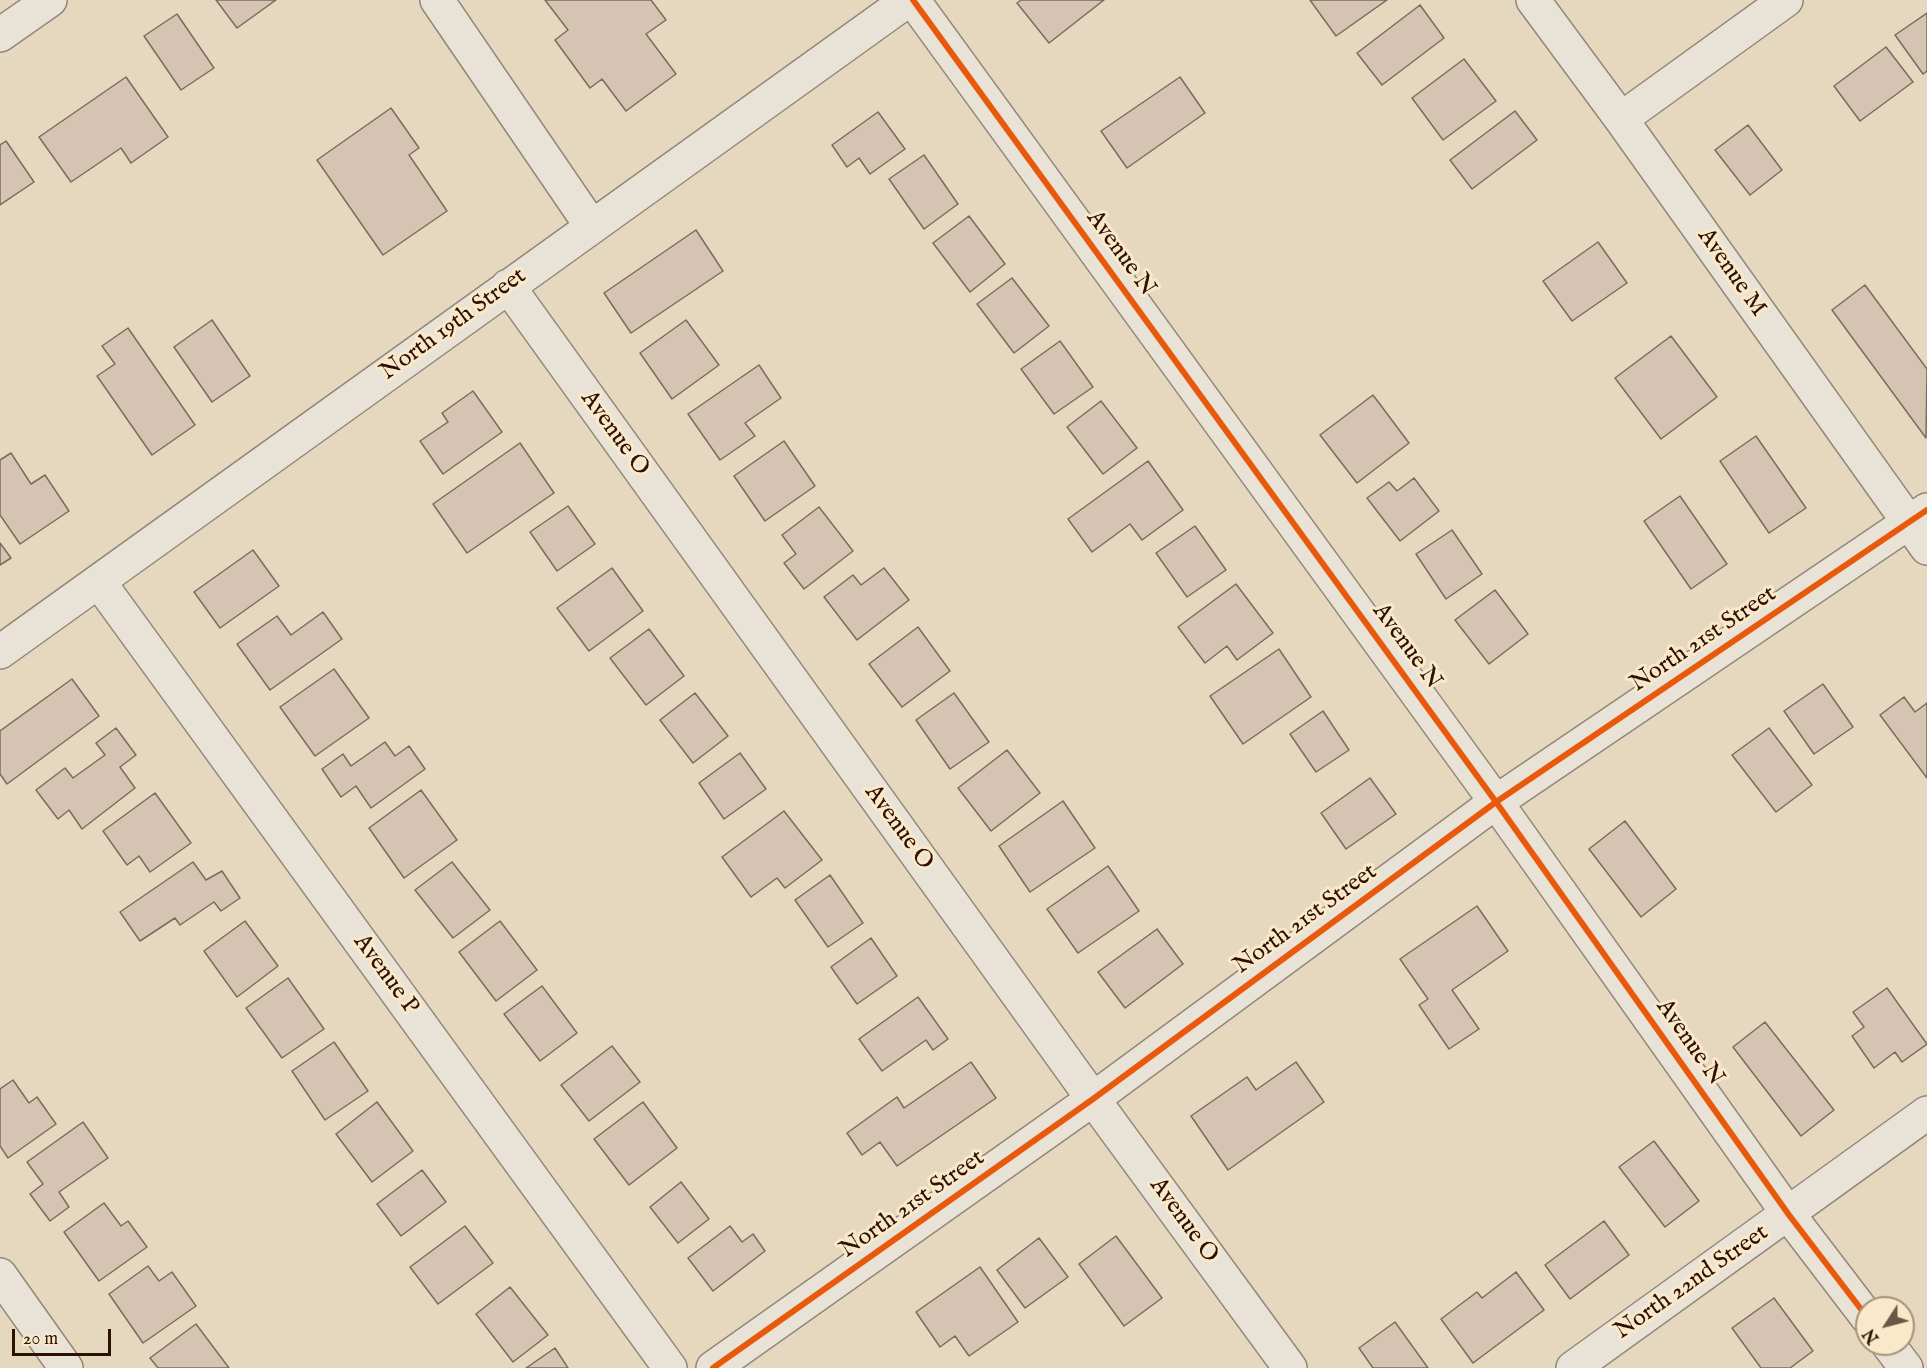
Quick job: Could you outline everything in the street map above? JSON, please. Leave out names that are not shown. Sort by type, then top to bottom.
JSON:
[{"type":"street","points":[[0,35],[50,0]]},
{"type":"street","points":[[437,0],[591,227]]},
{"type":"street","name":"North 19th Street","points":[[0,652],[908,0]]},
{"type":"street","name":"Avenue N","points":[[913,0],[1496,802],[1789,1215],[1855,1301]]},
{"type":"street","name":"Avenue M","points":[[1533,0],[1921,527]]},
{"type":"street","points":[[1622,119],[1786,0]]},
{"type":"street","name":"Avenue O","points":[[508,286],[1290,1368]]},
{"type":"street","name":"North 21st Street","points":[[713,1368],[1094,1099],[1496,802],[1921,527]]},
{"type":"street","name":"Avenue P","points":[[99,582],[670,1368]]},
{"type":"street","name":"North 22nd Street","points":[[1573,1368],[1789,1215],[1927,1113]]},
{"type":"street","points":[[0,1275],[66,1368]]},
{"type":"building","points":[[216,0],[276,0],[237,28]]},
{"type":"building","points":[[545,0],[651,0],[666,20],[646,34],[676,74],[626,111],[602,79],[590,88],[555,40],[568,30]]},
{"type":"building","points":[[1021,0],[1104,0],[1049,43],[1017,3]]},
{"type":"building","points":[[1310,0],[1387,0],[1336,36]]},
{"type":"building","points":[[1420,5],[1444,38],[1382,85],[1357,53]]},
{"type":"building","points":[[1927,13],[1927,71],[1923,74],[1895,35]]},
{"type":"building","points":[[177,14],[214,68],[181,90],[144,36]]},
{"type":"building","points":[[1886,47],[1913,82],[1860,121],[1834,86]]},
{"type":"building","points":[[1464,59],[1496,101],[1443,140],[1412,98]]},
{"type":"building","points":[[126,77],[168,137],[131,163],[121,148],[71,182],[39,137]]},
{"type":"building","points":[[1180,77],[1205,113],[1127,168],[1101,131]]},
{"type":"building","points":[[391,108],[419,148],[409,155],[447,211],[383,255],[317,160]]},
{"type":"building","points":[[1515,111],[1537,140],[1472,189],[1450,160]]},
{"type":"building","points":[[878,112],[905,149],[870,174],[859,158],[847,167],[832,145]]},
{"type":"building","points":[[1748,125],[1782,170],[1750,195],[1715,150]]},
{"type":"building","points":[[6,141],[34,182],[0,205],[0,145]]},
{"type":"building","points":[[924,155],[958,204],[924,229],[889,179]]},
{"type":"building","points":[[969,216],[1005,264],[970,292],[933,243]]},
{"type":"building","points":[[696,230],[723,271],[631,333],[604,293]]},
{"type":"building","points":[[1598,242],[1627,283],[1572,321],[1543,281]]},
{"type":"building","points":[[1012,278],[1049,326],[1014,353],[977,304]]},
{"type":"building","points":[[1865,285],[1927,369],[1926,438],[1832,310]]},
{"type":"building","points":[[212,320],[250,376],[212,402],[174,347]]},
{"type":"building","points":[[686,320],[719,365],[672,399],[640,353]]},
{"type":"building","points":[[128,328],[195,425],[152,455],[97,376],[115,364],[102,346]]},
{"type":"building","points":[[1671,336],[1717,397],[1661,439],[1615,378]]},
{"type":"building","points":[[1060,341],[1093,387],[1054,414],[1021,369]]},
{"type":"building","points":[[759,365],[781,398],[745,423],[755,436],[720,460],[688,414]]},
{"type":"building","points":[[473,391],[502,432],[443,474],[420,441],[448,422],[442,413]]},
{"type":"building","points":[[1373,395],[1409,443],[1357,483],[1320,435]]},
{"type":"building","points":[[1101,401],[1137,448],[1103,474],[1067,427]]},
{"type":"building","points":[[1756,436],[1806,508],[1769,533],[1720,461]]},
{"type":"building","points":[[784,441],[815,486],[765,521],[734,476]]},
{"type":"building","points":[[520,443],[554,493],[467,553],[433,504]]},
{"type":"building","points":[[11,453],[31,484],[45,475],[69,511],[20,544],[0,515],[0,460]]},
{"type":"building","points":[[1148,461],[1183,510],[1142,540],[1130,524],[1092,552],[1068,519]]},
{"type":"building","points":[[1414,478],[1439,511],[1400,541],[1367,498],[1389,482],[1397,491]]},
{"type":"building","points":[[1680,496],[1727,564],[1691,589],[1644,521]]},
{"type":"building","points":[[568,506],[595,544],[557,571],[530,532]]},
{"type":"building","points":[[819,507],[853,551],[804,589],[784,563],[796,554],[782,535]]},
{"type":"building","points":[[1195,526],[1226,570],[1187,597],[1156,553]]},
{"type":"building","points":[[1452,530],[1482,574],[1446,599],[1416,554]]},
{"type":"building","points":[[0,543],[11,558],[0,565]]},
{"type":"building","points":[[253,550],[279,586],[220,628],[194,592]]},
{"type":"building","points":[[612,568],[643,611],[589,651],[557,608]]},
{"type":"building","points":[[884,568],[909,600],[857,640],[824,597],[853,575],[861,585]]},
{"type":"building","points":[[1236,584],[1273,633],[1237,660],[1227,646],[1205,663],[1178,627]]},
{"type":"building","points":[[1495,590],[1528,634],[1489,664],[1455,620]]},
{"type":"building","points":[[323,612],[342,639],[270,690],[237,644],[277,616],[291,635]]},
{"type":"building","points":[[918,627],[950,671],[902,707],[869,664]]},
{"type":"building","points":[[649,629],[684,676],[646,705],[610,658]]},
{"type":"building","points":[[1279,649],[1311,697],[1243,744],[1210,696]]},
{"type":"building","points":[[334,669],[369,718],[315,756],[280,707]]},
{"type":"building","points":[[72,679],[99,716],[7,784],[0,774],[0,731]]},
{"type":"building","points":[[1823,684],[1853,727],[1814,754],[1784,711]]},
{"type":"building","points":[[695,693],[728,736],[693,763],[660,720]]},
{"type":"building","points":[[954,693],[989,742],[950,769],[916,720]]},
{"type":"building","points":[[1904,697],[1915,712],[1927,703],[1927,778],[1880,715]]},
{"type":"building","points":[[1323,711],[1349,750],[1316,772],[1290,734]]},
{"type":"building","points":[[116,728],[136,755],[120,767],[135,788],[82,829],[69,810],[58,819],[36,790],[65,768],[73,778],[105,755],[96,743]]},
{"type":"building","points":[[1769,728],[1812,785],[1776,812],[1732,755]]},
{"type":"building","points":[[385,742],[395,756],[409,746],[425,769],[371,808],[356,786],[341,797],[322,769],[343,754],[351,766]]},
{"type":"building","points":[[1007,750],[1040,793],[991,831],[958,788]]},
{"type":"building","points":[[740,753],[766,789],[724,819],[699,783]]},
{"type":"building","points":[[1370,778],[1396,814],[1346,849],[1321,813]]},
{"type":"building","points":[[421,790],[457,840],[404,878],[369,828]]},
{"type":"building","points":[[155,793],[191,843],[150,872],[139,856],[127,865],[103,831]]},
{"type":"building","points":[[1063,801],[1095,848],[1030,892],[999,846]]},
{"type":"building","points":[[784,811],[822,860],[785,888],[777,878],[751,897],[722,857]]},
{"type":"building","points":[[1625,821],[1676,889],[1641,917],[1589,849]]},
{"type":"building","points":[[193,862],[206,880],[222,871],[240,898],[221,911],[214,902],[180,925],[175,918],[140,941],[120,912]]},
{"type":"building","points":[[452,862],[490,910],[453,938],[415,890]]},
{"type":"building","points":[[1108,866],[1139,911],[1078,953],[1047,909]]},
{"type":"building","points":[[830,875],[863,923],[828,947],[795,900]]},
{"type":"building","points":[[1477,906],[1508,951],[1452,990],[1479,1029],[1449,1049],[1419,1005],[1428,999],[1400,959]]},
{"type":"building","points":[[245,921],[278,966],[237,997],[204,951]]},
{"type":"building","points":[[500,921],[537,970],[496,1001],[459,952]]},
{"type":"building","points":[[1157,929],[1183,964],[1125,1008],[1098,972]]},
{"type":"building","points":[[871,938],[897,976],[857,1004],[831,967]]},
{"type":"building","points":[[288,978],[324,1029],[282,1058],[246,1008]]},
{"type":"building","points":[[542,986],[577,1033],[540,1061],[504,1014]]},
{"type":"building","points":[[1887,988],[1927,1044],[1902,1062],[1895,1052],[1874,1068],[1852,1036],[1864,1027],[1853,1012]]},
{"type":"building","points":[[918,997],[948,1039],[933,1050],[926,1040],[882,1071],[859,1039]]},
{"type":"building","points":[[1765,1022],[1834,1110],[1801,1136],[1733,1047]]},
{"type":"building","points":[[334,1042],[368,1091],[325,1120],[292,1071]]},
{"type":"building","points":[[612,1046],[640,1082],[589,1121],[561,1085]]},
{"type":"building","points":[[971,1062],[996,1098],[897,1166],[880,1142],[862,1155],[847,1133],[897,1097],[904,1108]]},
{"type":"building","points":[[1296,1062],[1324,1102],[1228,1170],[1191,1116],[1247,1077],[1256,1090]]},
{"type":"building","points":[[13,1080],[29,1103],[37,1097],[56,1124],[8,1158],[0,1146],[0,1089]]},
{"type":"building","points":[[377,1102],[413,1151],[372,1182],[336,1134]]},
{"type":"building","points":[[643,1102],[677,1148],[629,1185],[594,1139]]},
{"type":"building","points":[[83,1122],[108,1158],[59,1192],[69,1207],[50,1221],[30,1194],[43,1184],[27,1162]]},
{"type":"building","points":[[1654,1141],[1699,1201],[1665,1227],[1619,1167]]},
{"type":"building","points":[[422,1170],[446,1202],[401,1236],[377,1204]]},
{"type":"building","points":[[681,1182],[709,1219],[678,1243],[650,1207]]},
{"type":"building","points":[[104,1203],[121,1226],[128,1221],[147,1247],[99,1281],[64,1232]]},
{"type":"building","points":[[1604,1221],[1629,1255],[1570,1299],[1545,1265]]},
{"type":"building","points":[[465,1226],[493,1263],[438,1304],[410,1267]]},
{"type":"building","points":[[730,1226],[742,1242],[753,1234],[765,1251],[713,1291],[688,1258]]},
{"type":"building","points":[[1116,1236],[1162,1298],[1124,1326],[1079,1264]]},
{"type":"building","points":[[1039,1238],[1068,1277],[1025,1308],[997,1270]]},
{"type":"building","points":[[148,1266],[159,1281],[172,1272],[196,1306],[143,1343],[109,1294]]},
{"type":"building","points":[[980,1267],[1018,1322],[969,1356],[955,1336],[940,1347],[916,1312]]},
{"type":"building","points":[[1516,1272],[1544,1310],[1473,1363],[1441,1319],[1477,1292],[1482,1298]]},
{"type":"building","points":[[510,1287],[548,1335],[513,1362],[476,1314]]},
{"type":"building","points":[[1774,1298],[1813,1351],[1790,1368],[1761,1368],[1732,1328]]},
{"type":"building","points":[[1395,1322],[1428,1368],[1373,1368],[1359,1348]]},
{"type":"building","points":[[196,1324],[229,1368],[158,1368],[150,1358]]},
{"type":"building","points":[[555,1348],[568,1368],[526,1368]]},
{"type":"cycle path","points":[[913,0],[1496,802],[1789,1215],[1855,1301]]},
{"type":"cycle path","points":[[713,1368],[1093,1099],[1496,802],[1927,510]]}]
